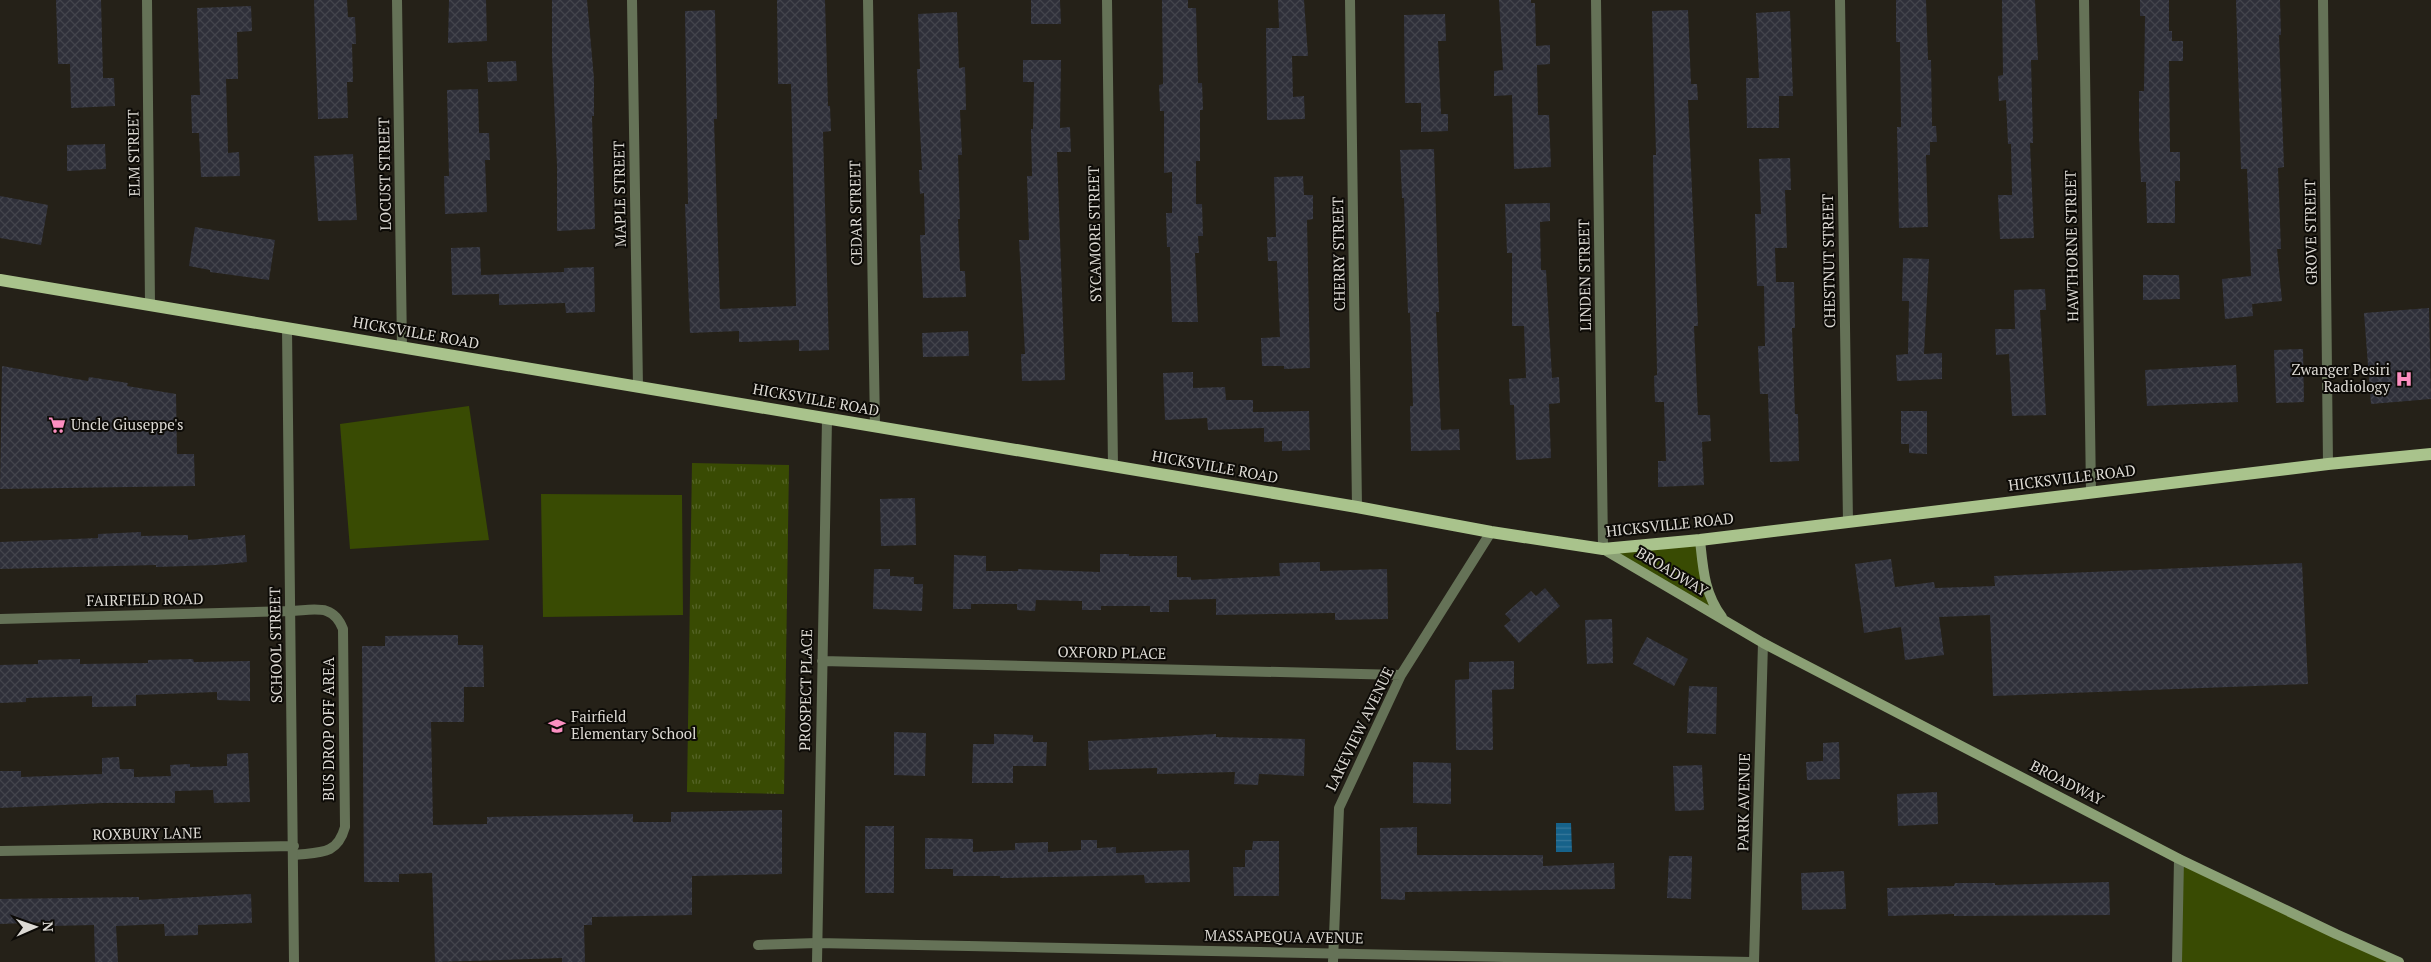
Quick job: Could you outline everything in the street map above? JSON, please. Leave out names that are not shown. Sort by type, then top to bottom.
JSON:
[{"type":"main road","name":"HICKSVILLE ROAD","points":[[0,280],[875,426],[1492,532],[1603,549],[1700,540],[2328,464],[2431,454]]},
{"type":"main road","name":"BROADWAY","points":[[1700,540],[1704,578],[1708,593],[1726,621]]},
{"type":"main road","name":"BROADWAY","points":[[1603,549],[1762,643],[2179,858],[2336,934],[2399,962]]},
{"type":"street","name":"ELM STREET","points":[[147,0],[150,305]]},
{"type":"street","name":"LOCUST STREET","points":[[397,0],[402,347]]},
{"type":"street","name":"MAPLE STREET","points":[[632,0],[638,387]]},
{"type":"street","name":"CEDAR STREET","points":[[868,0],[875,426]]},
{"type":"street","name":"SYCAMORE STREET","points":[[1106,0],[1113,467]]},
{"type":"street","name":"CHERRY STREET","points":[[1350,0],[1357,508]]},
{"type":"street","name":"LINDEN STREET","points":[[1596,0],[1603,549]]},
{"type":"street","name":"CHESTNUT STREET","points":[[1840,0],[1848,522]]},
{"type":"street","name":"HAWTHORNE STREET","points":[[2084,0],[2091,493]]},
{"type":"street","name":"GROVE STREET","points":[[2323,0],[2328,464]]},
{"type":"street","name":"SCHOOL STREET","points":[[287,328],[294,962]]},
{"type":"street","name":"PROSPECT PLACE","points":[[817,962],[827,418]]},
{"type":"street","name":"LAKEVIEW AVENUE","points":[[1333,958],[1339,808],[1401,675],[1492,532]]},
{"type":"street","name":"BUS DROP OFF AREA","points":[[290,611],[328,610],[339,617],[344,630],[344,827],[341,841],[329,852],[294,850]]},
{"type":"street","name":"FAIRFIELD ROAD","points":[[0,619],[290,611]]},
{"type":"street","name":"PARK AVENUE","points":[[1753,962],[1762,643]]},
{"type":"street","name":"OXFORD PLACE","points":[[822,661],[1401,675]]},
{"type":"street","name":"ROXBURY LANE","points":[[0,851],[294,850]]},
{"type":"street","points":[[2177,962],[2179,858]]},
{"type":"street","name":"MASSAPEQUA AVENUE","points":[[758,945],[817,943],[1333,958],[1753,962]]},
{"type":"green space","points":[[469,406],[489,540],[350,549],[340,424]]},
{"type":"green space","points":[[692,463],[789,465],[784,794],[687,792]]},
{"type":"green space","points":[[541,494],[682,495],[683,615],[543,617]]},
{"type":"green space","points":[[1696,545],[1710,608],[1613,551]]},
{"type":"green space","points":[[2182,865],[2391,962],[2182,962]]},
{"type":"water","points":[[1556,823],[1571,823],[1572,852],[1556,852]]},
{"type":"building","points":[[56,0],[101,0],[103,78],[114,78],[115,106],[71,108],[70,64],[58,64]]},
{"type":"building","points":[[314,0],[347,0],[348,17],[355,17],[356,44],[352,44],[353,82],[347,82],[348,118],[318,119]]},
{"type":"building","points":[[449,0],[486,0],[487,41],[448,43]]},
{"type":"building","points":[[552,0],[587,0],[594,79],[594,116],[592,116],[595,229],[557,231]]},
{"type":"building","points":[[777,0],[825,0],[828,106],[830,106],[831,131],[823,132],[829,350],[799,351],[799,340],[739,342],[739,331],[690,333],[685,204],[688,204],[685,11],[715,10],[717,119],[714,119],[720,309],[796,306],[791,84],[778,84]]},
{"type":"building","points":[[1031,0],[1060,0],[1061,24],[1031,24]]},
{"type":"building","points":[[1162,0],[1188,0],[1188,8],[1196,8],[1198,83],[1202,83],[1203,110],[1200,110],[1200,161],[1196,161],[1196,204],[1202,204],[1203,236],[1198,236],[1199,253],[1195,253],[1198,322],[1172,322],[1170,247],[1167,247],[1166,213],[1172,213],[1172,172],[1164,173],[1164,111],[1160,111],[1159,85],[1163,84]]},
{"type":"building","points":[[1278,0],[1304,0],[1308,56],[1292,56],[1293,97],[1304,96],[1305,119],[1267,120],[1266,28],[1279,28]]},
{"type":"building","points":[[1499,0],[1531,0],[1531,3],[1535,3],[1536,46],[1550,45],[1550,64],[1537,65],[1538,115],[1549,115],[1551,167],[1514,169],[1512,95],[1494,96],[1494,71],[1503,70]]},
{"type":"building","points":[[1896,0],[1926,0],[1928,60],[1931,60],[1932,126],[1936,126],[1937,142],[1930,142],[1930,155],[1926,155],[1928,227],[1899,228],[1897,127],[1901,127],[1900,42],[1896,42]]},
{"type":"building","points":[[2002,0],[2035,0],[2038,60],[2031,60],[2033,143],[2030,143],[2034,238],[2000,239],[1998,195],[2012,195],[2011,144],[2008,144],[2006,100],[1999,101],[1998,76],[2003,75]]},
{"type":"building","points":[[2140,0],[2169,0],[2169,31],[2172,31],[2172,41],[2183,41],[2183,61],[2169,61],[2170,152],[2180,152],[2180,181],[2175,181],[2175,223],[2147,223],[2146,182],[2141,182],[2139,136],[2139,91],[2144,91],[2145,16],[2140,16]]},
{"type":"building","points":[[2236,0],[2280,0],[2281,35],[2279,35],[2284,167],[2278,168],[2281,249],[2277,249],[2282,301],[2252,304],[2253,316],[2225,319],[2222,279],[2251,276],[2247,169],[2241,169]]},
{"type":"building","points":[[251,6],[252,31],[237,32],[238,79],[226,79],[228,153],[239,152],[240,176],[201,177],[199,133],[192,133],[191,95],[200,95],[197,8]]},
{"type":"building","points":[[1688,10],[1691,84],[1697,84],[1698,100],[1688,100],[1698,326],[1694,326],[1698,415],[1710,415],[1711,441],[1702,442],[1704,485],[1658,487],[1658,461],[1666,461],[1664,402],[1655,402],[1654,376],[1657,375],[1653,155],[1656,155],[1652,11]]},
{"type":"building","points":[[1790,11],[1793,96],[1779,96],[1779,128],[1747,128],[1746,78],[1759,78],[1756,13]]},
{"type":"building","points":[[957,12],[959,68],[965,67],[966,110],[960,110],[962,155],[958,155],[960,219],[958,219],[960,271],[965,271],[966,297],[923,298],[920,235],[925,235],[924,193],[920,194],[919,170],[922,170],[917,69],[920,69],[918,14]]},
{"type":"building","points":[[1445,14],[1446,41],[1438,41],[1441,114],[1448,114],[1448,131],[1421,132],[1421,103],[1405,103],[1404,15]]},
{"type":"building","points":[[1023,60],[1061,60],[1060,128],[1070,127],[1071,152],[1057,152],[1065,380],[1022,381],[1021,354],[1025,354],[1019,240],[1029,240],[1027,176],[1032,176],[1031,129],[1033,129],[1034,82],[1023,82]]},
{"type":"building","points":[[516,61],[517,81],[488,82],[487,62]]},
{"type":"building","points":[[478,89],[479,133],[489,133],[490,160],[485,160],[487,212],[445,214],[444,176],[449,176],[447,90]]},
{"type":"building","points":[[105,144],[106,169],[67,171],[67,145]]},
{"type":"building","points":[[1434,149],[1439,312],[1436,312],[1441,430],[1459,429],[1460,450],[1411,451],[1410,406],[1413,406],[1410,313],[1408,313],[1404,198],[1402,198],[1400,150]]},
{"type":"building","points":[[353,154],[357,220],[318,221],[314,156]]},
{"type":"building","points":[[1790,158],[1791,190],[1785,190],[1787,248],[1775,248],[1776,282],[1794,282],[1795,328],[1792,328],[1795,414],[1798,414],[1799,461],[1770,462],[1768,394],[1760,394],[1758,346],[1765,346],[1764,286],[1757,286],[1755,214],[1761,214],[1759,159]]},
{"type":"building","points":[[1303,176],[1304,195],[1313,195],[1313,219],[1307,220],[1310,368],[1284,369],[1284,366],[1262,366],[1261,338],[1280,337],[1277,261],[1268,261],[1267,237],[1276,237],[1274,177]]},
{"type":"building","points":[[0,196],[48,205],[41,245],[0,238]]},
{"type":"building","points":[[1550,203],[1550,221],[1540,222],[1541,270],[1546,270],[1552,378],[1559,377],[1560,403],[1549,404],[1551,458],[1516,460],[1514,405],[1510,405],[1509,379],[1526,378],[1524,326],[1512,326],[1512,253],[1507,253],[1505,204]]},
{"type":"building","points":[[195,227],[275,240],[269,280],[210,272],[210,270],[189,266]]},
{"type":"building","points":[[480,247],[481,275],[564,272],[564,268],[594,267],[595,312],[566,313],[565,303],[499,305],[499,294],[452,295],[451,248]]},
{"type":"building","points":[[1903,258],[1929,259],[1924,354],[1942,353],[1942,379],[1897,381],[1896,355],[1908,354],[1909,301],[1902,301]]},
{"type":"building","points":[[2143,275],[2179,275],[2180,299],[2143,300]]},
{"type":"building","points":[[2045,289],[2046,310],[2040,310],[2046,415],[2012,416],[2009,354],[1996,355],[1995,329],[2015,329],[2014,290]]},
{"type":"building","points":[[2429,308],[2431,399],[2371,404],[2364,313]]},
{"type":"building","points":[[968,331],[969,356],[923,357],[922,333]]},
{"type":"building","points":[[2303,349],[2304,402],[2276,403],[2274,350]]},
{"type":"building","points":[[2236,365],[2238,402],[2147,406],[2145,370]]},
{"type":"building","points":[[2,366],[88,381],[89,377],[128,383],[127,386],[176,394],[177,454],[194,454],[195,486],[0,489]]},
{"type":"building","points":[[1193,372],[1193,388],[1225,387],[1226,400],[1253,400],[1253,412],[1309,411],[1310,450],[1282,451],[1282,441],[1264,442],[1264,428],[1208,430],[1207,418],[1165,420],[1163,373]]},
{"type":"building","points":[[1901,411],[1927,411],[1927,454],[1909,453],[1909,444],[1901,444]]},
{"type":"building","points":[[915,498],[916,545],[881,546],[880,499]]},
{"type":"building","points":[[141,532],[141,536],[188,535],[188,540],[245,535],[247,562],[156,567],[156,565],[0,569],[0,542],[98,538],[98,534]]},
{"type":"building","points":[[1100,554],[1177,556],[1177,577],[1191,577],[1191,580],[1280,576],[1279,563],[1320,562],[1320,571],[1387,569],[1388,619],[1335,620],[1335,613],[1216,615],[1216,599],[1169,600],[1169,612],[1150,612],[1150,606],[1101,606],[1101,610],[1082,610],[1082,601],[1036,600],[1035,611],[1017,610],[1017,604],[971,604],[971,609],[953,609],[954,555],[986,556],[986,571],[1018,571],[1018,569],[1100,572]]},
{"type":"building","points":[[1891,559],[1895,587],[1934,582],[1935,588],[1995,586],[1994,576],[2302,563],[2308,684],[1993,696],[1990,615],[1939,617],[1944,655],[1905,660],[1901,627],[1864,633],[1855,564]]},
{"type":"building","points":[[874,569],[890,569],[890,576],[914,577],[914,584],[923,584],[922,611],[873,609]]},
{"type":"building","points":[[1545,588],[1560,606],[1519,643],[1504,626],[1511,620],[1505,614],[1531,591],[1536,596]]},
{"type":"building","points":[[1612,619],[1613,663],[1587,664],[1585,620]]},
{"type":"building","points":[[458,635],[458,645],[483,645],[484,687],[464,687],[464,722],[431,722],[433,825],[487,824],[487,817],[633,814],[633,822],[671,822],[671,812],[782,810],[782,874],[692,876],[692,915],[592,917],[592,925],[584,925],[585,962],[562,962],[562,958],[435,962],[432,873],[399,874],[399,882],[364,882],[362,646],[385,646],[385,636]]},
{"type":"building","points":[[1647,637],[1688,659],[1674,686],[1633,664]]},
{"type":"building","points":[[80,659],[80,664],[148,663],[148,660],[193,659],[194,662],[250,661],[250,701],[217,700],[217,692],[136,695],[136,706],[92,707],[92,696],[26,698],[26,702],[0,703],[0,665],[38,664],[38,660]]},
{"type":"building","points":[[1514,661],[1514,689],[1492,690],[1493,750],[1456,750],[1455,680],[1469,679],[1469,662]]},
{"type":"building","points":[[1689,686],[1717,687],[1716,734],[1687,733]]},
{"type":"building","points":[[894,732],[926,733],[925,776],[894,775]]},
{"type":"building","points":[[994,734],[1033,735],[1033,742],[1047,742],[1046,766],[1013,766],[1013,783],[972,783],[973,744],[994,744]]},
{"type":"building","points":[[1216,734],[1216,737],[1305,739],[1304,776],[1259,774],[1258,785],[1234,784],[1235,772],[1157,774],[1157,768],[1089,770],[1088,741]]},
{"type":"building","points":[[1839,742],[1840,779],[1807,780],[1806,762],[1823,761],[1823,743]]},
{"type":"building","points":[[248,753],[250,802],[214,803],[213,790],[175,791],[175,803],[103,803],[0,808],[0,771],[21,771],[21,777],[102,774],[102,758],[119,757],[120,769],[134,769],[134,777],[171,776],[170,765],[190,764],[190,767],[227,766],[227,754]]},
{"type":"building","points":[[1413,762],[1451,763],[1451,804],[1413,803]]},
{"type":"building","points":[[1702,765],[1704,810],[1675,811],[1673,766]]},
{"type":"building","points":[[1937,792],[1938,824],[1898,826],[1897,794]]},
{"type":"building","points":[[865,826],[894,826],[894,893],[865,893]]},
{"type":"building","points":[[1417,827],[1417,855],[1543,855],[1543,866],[1614,863],[1615,889],[1405,892],[1405,900],[1381,899],[1380,828]]},
{"type":"building","points":[[925,838],[973,839],[973,852],[1015,850],[1015,843],[1048,842],[1048,852],[1081,850],[1081,840],[1097,840],[1097,848],[1116,847],[1116,853],[1189,850],[1190,882],[1145,883],[1144,875],[1000,878],[1000,876],[953,876],[953,869],[925,869]]},
{"type":"building","points":[[1253,841],[1279,841],[1279,896],[1234,896],[1233,867],[1245,867],[1245,850],[1252,850]]},
{"type":"building","points":[[1669,856],[1692,856],[1691,899],[1667,898]]},
{"type":"building","points":[[1844,871],[1846,909],[1802,910],[1801,873]]},
{"type":"building","points":[[2109,882],[2110,915],[1954,916],[1954,914],[1888,916],[1887,888],[1954,886],[1955,883],[1995,883],[1995,885]]},
{"type":"building","points":[[251,894],[252,923],[198,925],[198,935],[165,936],[164,924],[116,926],[118,962],[95,962],[94,925],[51,926],[51,922],[0,924],[0,899],[139,897],[139,900]]},
{"type":"place","name":"Zwanger Pesiri Radiology","points":[[2404,379]]},
{"type":"place","name":"Uncle Giuseppe's","points":[[57,425]]},
{"type":"place","name":"Fairfield Elementary School","points":[[557,726]]}]
